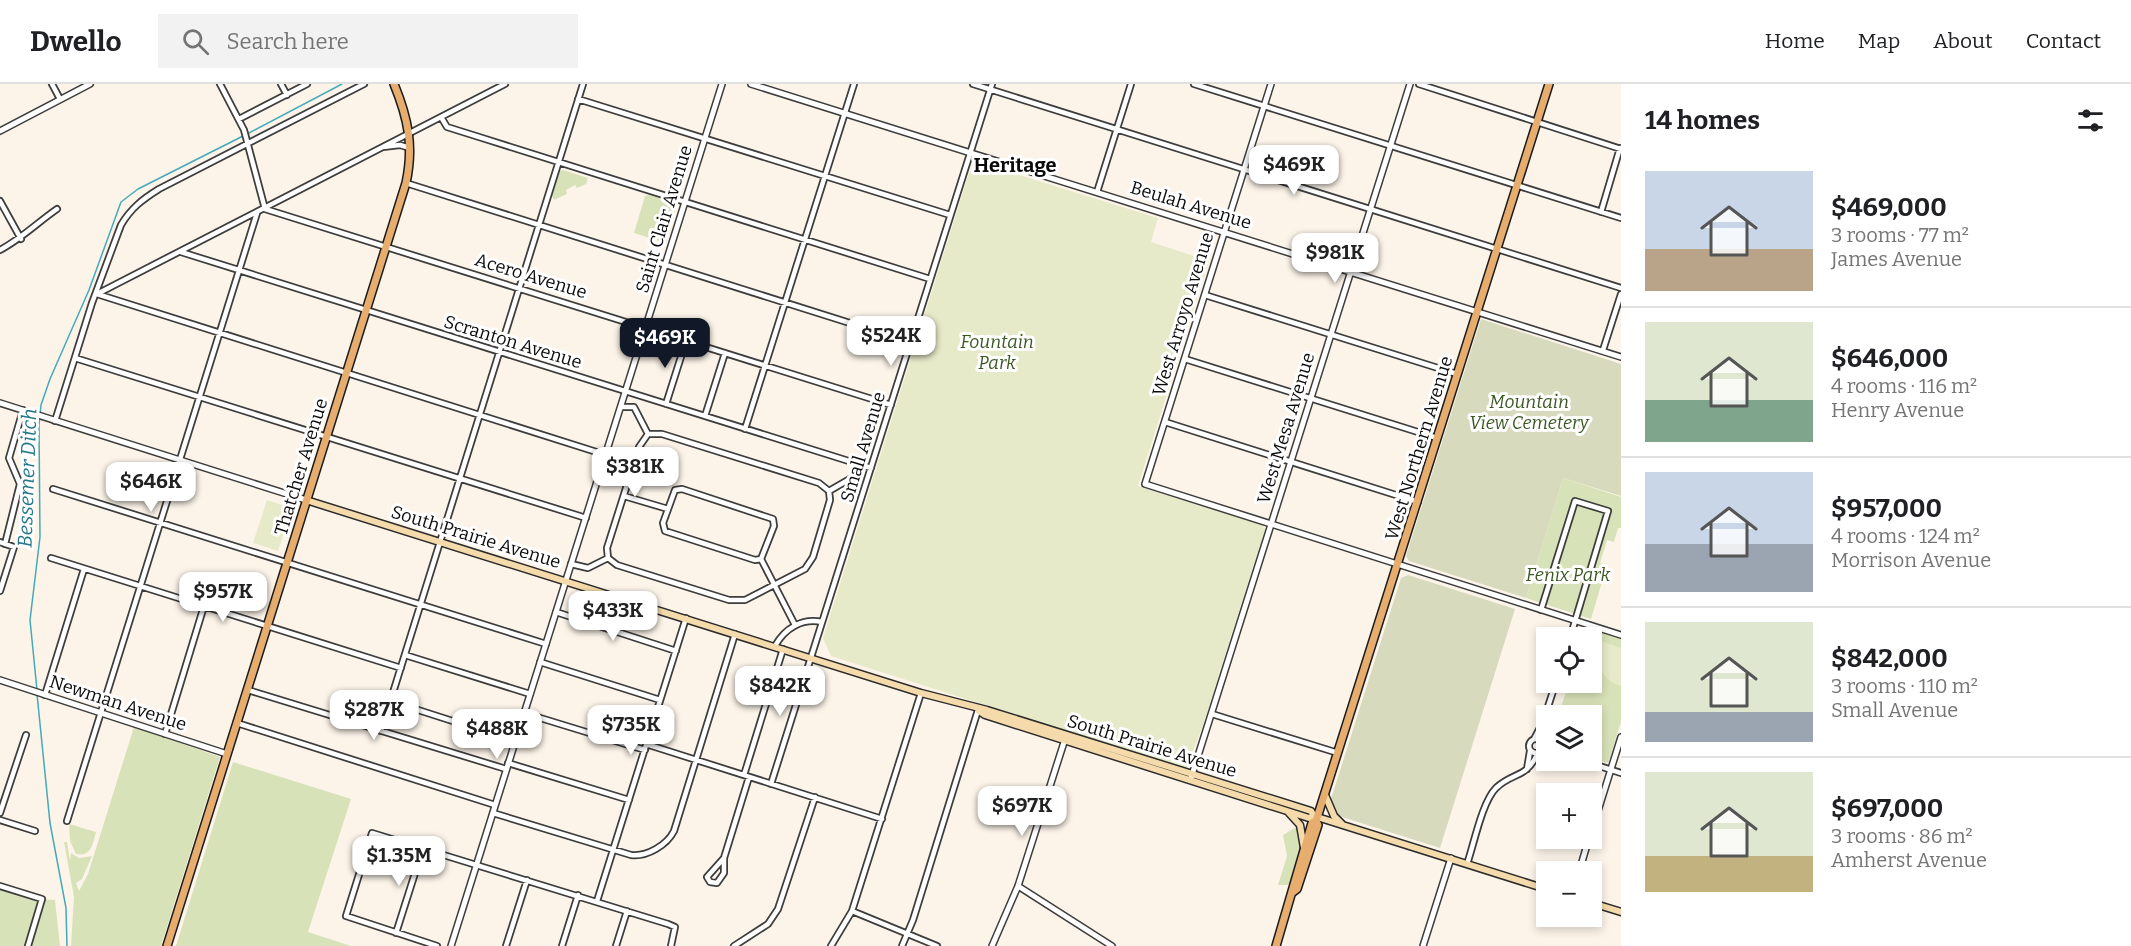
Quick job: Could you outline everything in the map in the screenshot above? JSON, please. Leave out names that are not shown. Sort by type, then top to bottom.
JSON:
[{"type":"main road","name":"Thatcher Avenue","points":[[168,946],[406,183],[411,149],[410,133],[404,108],[394,84]]},
{"type":"main road","name":"West Northern Avenue","points":[[1276,946],[1304,848],[1325,795],[1549,84]]},
{"type":"main road","name":"South Prairie Avenue","points":[[306,500],[921,693],[978,710],[987,710],[1065,738],[1191,777],[1311,811],[1316,818]]},
{"type":"main road","name":"South Prairie Avenue","points":[[1191,777],[1309,818],[1343,825],[1536,886]]},
{"type":"main road","points":[[1325,795],[1334,816],[1343,825]]},
{"type":"main road","points":[[1286,810],[1300,825],[1304,848]]},
{"type":"main road","name":"West Northern Avenue","points":[[1293,892],[1297,889],[1318,825],[1316,818]]},
{"type":"main road","points":[[1602,906],[1621,912]]},
{"type":"street","points":[[52,84],[60,99]]},
{"type":"street","points":[[0,131],[90,84]]},
{"type":"street","points":[[220,84],[244,130],[264,209]]},
{"type":"street","points":[[281,84],[287,95]]},
{"type":"street","points":[[239,119],[307,84]]},
{"type":"street","points":[[54,420],[121,225],[142,199],[247,142],[364,84]]},
{"type":"street","points":[[97,294],[505,84]]},
{"type":"street","points":[[381,731],[583,84]]},
{"type":"street","name":"Saint Clair Avenue","points":[[450,946],[722,84]]},
{"type":"street","name":"Beulah Avenue","points":[[751,84],[1621,357]]},
{"type":"street","points":[[745,429],[854,84]]},
{"type":"street","points":[[973,84],[991,87],[1621,288]]},
{"type":"street","points":[[1097,192],[1131,84]]},
{"type":"street","points":[[1194,84],[1621,218]]},
{"type":"street","name":"West Arroyo Avenue","points":[[1271,84],[1146,484],[1272,524]]},
{"type":"street","name":"West Mesa Avenue","points":[[1191,777],[1410,84]]},
{"type":"street","points":[[1419,84],[1621,148],[1601,212]]},
{"type":"street","name":"Small Avenue","points":[[771,784],[991,87]]},
{"type":"street","points":[[578,99],[950,215]]},
{"type":"street","points":[[441,117],[447,127],[930,279]]},
{"type":"street","points":[[380,148],[400,145],[411,149]]},
{"type":"street","points":[[406,183],[910,342]]},
{"type":"street","points":[[0,201],[21,238]]},
{"type":"street","points":[[0,250],[21,238],[31,227],[57,209]]},
{"type":"street","name":"Acero Avenue","points":[[264,209],[891,405]]},
{"type":"street","points":[[67,821],[257,213]]},
{"type":"street","name":"Scranton Avenue","points":[[181,252],[871,468]]},
{"type":"street","points":[[97,294],[606,455]]},
{"type":"street","points":[[1603,350],[1621,294]]},
{"type":"street","points":[[1205,295],[1457,374]]},
{"type":"street","points":[[666,404],[686,341]]},
{"type":"street","points":[[705,416],[725,353]]},
{"type":"street","points":[[75,358],[586,518]]},
{"type":"street","points":[[1185,359],[1437,438]]},
{"type":"street","points":[[634,407],[640,396]]},
{"type":"street","name":"South Prairie Avenue","points":[[0,403],[306,500]]},
{"type":"street","points":[[621,407],[634,407]]},
{"type":"street","points":[[634,407],[648,434]]},
{"type":"street","points":[[0,591],[14,547],[2,543],[20,484],[9,458],[23,410]]},
{"type":"street","points":[[1165,422],[1418,502]]},
{"type":"street","points":[[648,434],[662,434],[819,483],[829,491],[830,501],[809,564],[746,600],[733,601],[617,565],[608,558],[607,548],[639,447],[648,434]]},
{"type":"street","points":[[855,476],[857,464]]},
{"type":"street","points":[[829,491],[855,476]]},
{"type":"street","points":[[855,476],[866,483]]},
{"type":"street","points":[[761,559],[755,560],[668,532],[663,526],[673,492],[680,488],[771,517],[774,526],[761,559],[795,625]]},
{"type":"street","points":[[53,489],[546,644]]},
{"type":"street","points":[[624,496],[668,509]]},
{"type":"street","points":[[1541,610],[1575,501],[1608,511],[1573,627]]},
{"type":"street","points":[[1272,524],[1621,635]]},
{"type":"street","points":[[51,558],[400,668]]},
{"type":"street","points":[[571,564],[588,568],[608,558]]},
{"type":"street","points":[[45,695],[84,569]]},
{"type":"street","points":[[165,734],[204,606]]},
{"type":"street","points":[[556,612],[676,651]]},
{"type":"street","points":[[597,901],[686,618]]},
{"type":"street","points":[[775,646],[795,625],[808,621],[822,622]]},
{"type":"street","points":[[493,813],[637,856],[667,841],[674,831],[735,634]]},
{"type":"street","points":[[724,858],[709,874],[710,882],[717,883],[723,877],[724,858],[783,649]]},
{"type":"street","points":[[405,655],[530,694]]},
{"type":"street","points":[[540,662],[660,700]]},
{"type":"street","name":"Newman Avenue","points":[[0,681],[227,754]]},
{"type":"street","points":[[248,690],[381,731],[629,800]]},
{"type":"street","points":[[831,946],[852,911],[921,693]]},
{"type":"street","points":[[390,701],[515,741]]},
{"type":"street","points":[[902,946],[978,710]]},
{"type":"street","points":[[524,713],[696,760],[882,819]]},
{"type":"street","points":[[1212,714],[1338,753]]},
{"type":"street","points":[[237,723],[495,805]]},
{"type":"street","points":[[0,813],[26,735]]},
{"type":"street","points":[[1527,772],[1529,744],[1536,735]]},
{"type":"street","points":[[1602,798],[1621,737]]},
{"type":"street","points":[[992,946],[1018,886],[1065,738]]},
{"type":"street","points":[[1530,750],[1536,751]]},
{"type":"street","points":[[1467,864],[1489,798],[1496,788],[1527,772],[1536,757]]},
{"type":"street","points":[[1602,767],[1621,773]]},
{"type":"street","points":[[734,946],[768,924],[778,909],[815,797]]},
{"type":"street","points":[[0,820],[35,831]]},
{"type":"street","points":[[437,946],[346,916],[372,833],[578,895],[675,927],[671,946]]},
{"type":"street","points":[[396,933],[423,848]]},
{"type":"street","points":[[1423,946],[1451,858]]},
{"type":"street","points":[[506,946],[527,880]]},
{"type":"street","points":[[0,886],[42,900],[28,946]]},
{"type":"street","points":[[1018,886],[1112,946]]},
{"type":"street","points":[[562,946],[578,895]]},
{"type":"street","points":[[616,946],[627,911]]},
{"type":"street","points":[[852,911],[937,946]]},
{"type":"green space","name":"Fountain Park","points":[[980,163],[1158,218],[1151,242],[1209,261],[1138,486],[1262,525],[1265,529],[1203,725],[1186,769],[831,656],[823,638],[969,173]]},
{"type":"green space","points":[[560,171],[588,178],[586,184],[577,188],[575,185],[566,190],[567,194],[554,200],[552,196]]},
{"type":"green space","points":[[650,195],[677,205],[666,243],[634,233],[645,196]]},
{"type":"green space","name":"Mountain View Cemetery","points":[[1481,319],[1621,364],[1621,496],[1563,478],[1526,598],[1409,561],[1406,556]]},
{"type":"green space","name":"Fenix Park","points":[[1563,478],[1621,497],[1621,528],[1618,528],[1614,542],[1607,540],[1600,563],[1607,565],[1591,619],[1526,598]]},
{"type":"green space","points":[[267,500],[292,508],[278,551],[253,543]]},
{"type":"green space","points":[[1408,575],[1515,609],[1440,848],[1342,817],[1336,813],[1331,799],[1401,578]]},
{"type":"green space","points":[[1602,633],[1621,639],[1621,722],[1608,763],[1602,761],[1602,705],[1562,705],[1566,693],[1602,693]]},
{"type":"green space","points":[[1602,641],[1621,648],[1621,686],[1602,672]]},
{"type":"green space","points":[[134,727],[220,757],[161,946],[71,946],[74,897],[64,842],[67,842],[70,861],[71,853],[79,858],[92,856],[82,879],[76,883],[79,891],[88,874]]},
{"type":"green space","points":[[233,762],[351,799],[308,932],[351,946],[176,946]]},
{"type":"green space","points":[[69,824],[96,832],[90,849],[85,854],[76,854],[70,841]]},
{"type":"green space","points":[[1298,826],[1301,845],[1291,882],[1288,885],[1278,885],[1287,856],[1283,835]]},
{"type":"green space","points":[[0,889],[34,899],[55,900],[60,946],[0,946]]},
{"type":"waterway","name":"Bessemer Ditch","points":[[247,134],[342,84]]},
{"type":"waterway","name":"Bessemer Ditch","points":[[37,690],[30,620],[40,537],[39,425],[41,405],[50,379],[89,290],[121,202],[138,189],[243,136]]},
{"type":"waterway","name":"Bessemer Ditch","points":[[37,694],[50,823],[66,908],[67,946]]},
{"type":"district","name":"Heritage","points":[[1015,165]]}]
